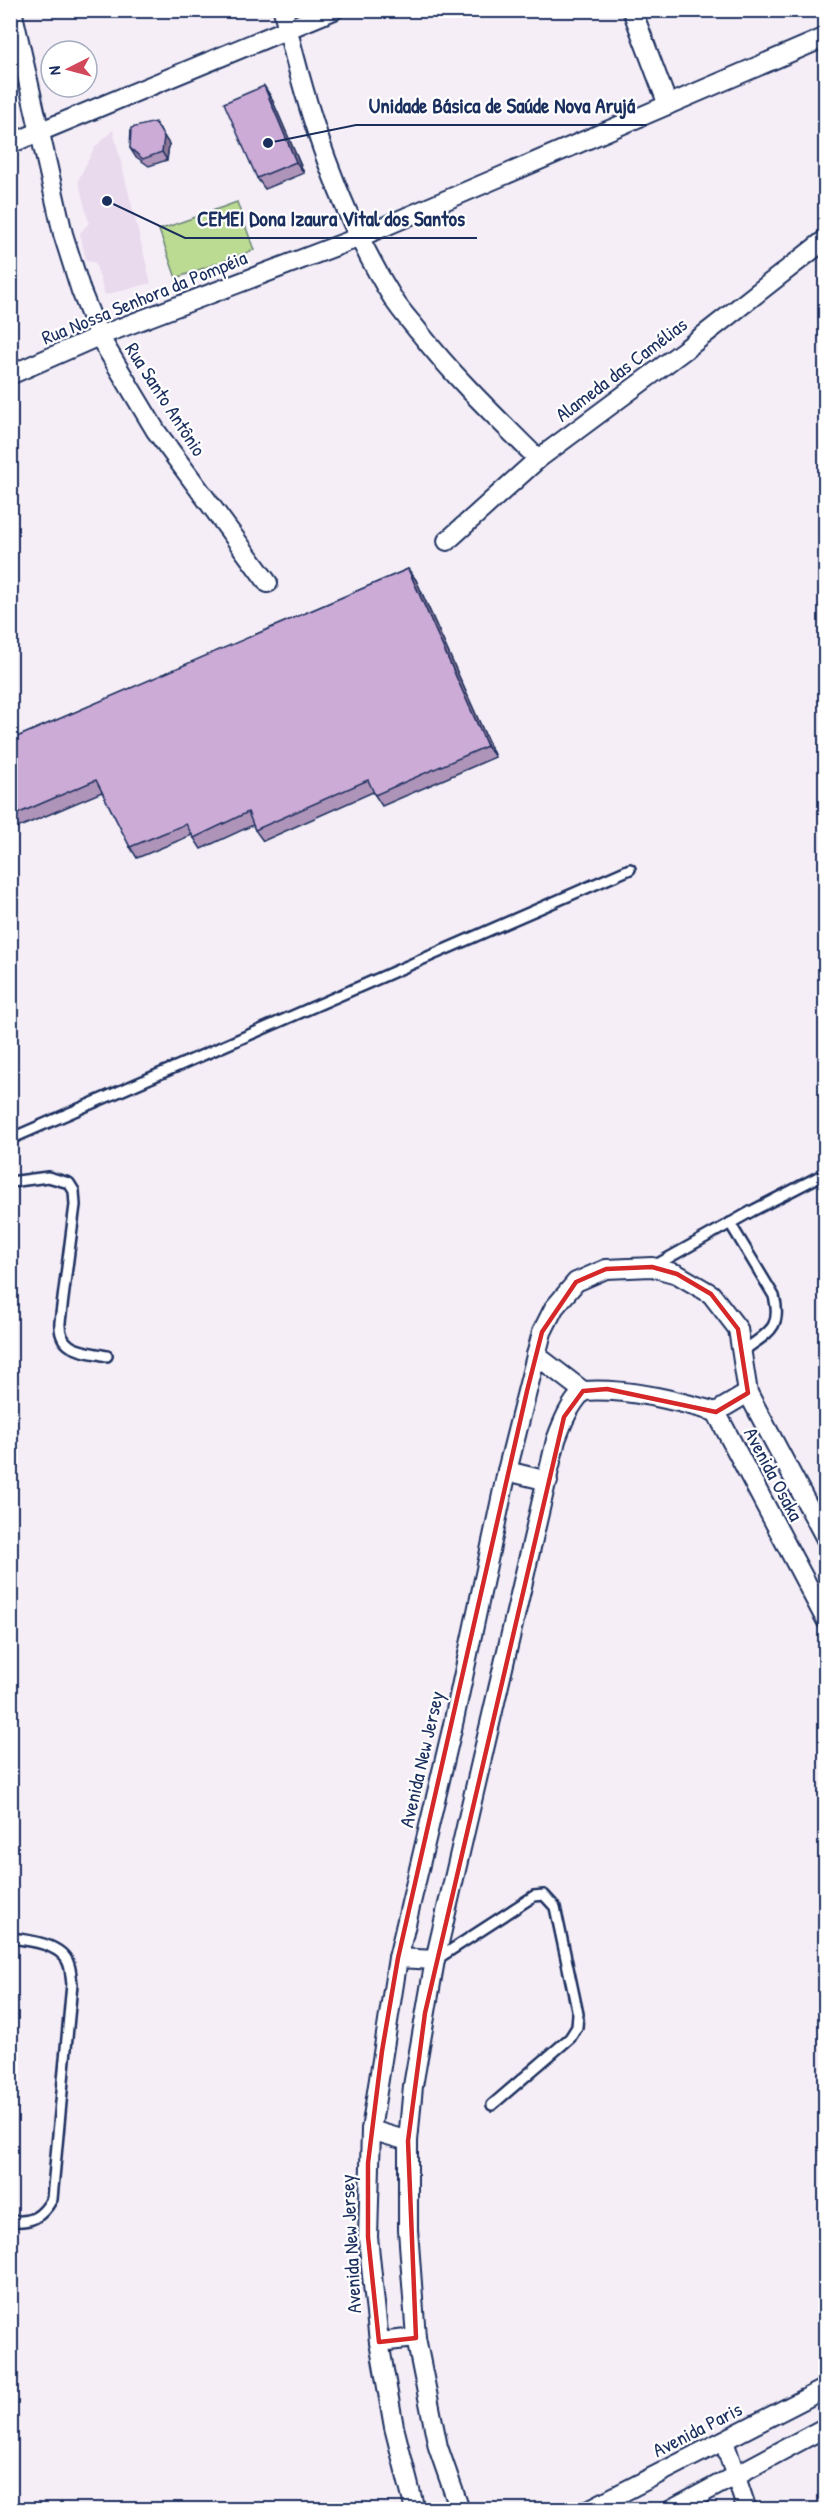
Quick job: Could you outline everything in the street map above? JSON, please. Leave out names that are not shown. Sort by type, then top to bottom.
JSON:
[{"type":"street","name":"Rua Santo Antônio","points":[[12,10],[63,234],[81,291],[99,336],[156,430],[268,583]]},
{"type":"street","points":[[283,10],[300,82],[321,149],[360,237],[394,301],[448,369],[538,459]]},
{"type":"street","points":[[10,144],[288,31],[334,10]]},
{"type":"street","points":[[632,10],[668,105]]},
{"type":"street","name":"Rua Nossa Senhora da Pompéia","points":[[10,375],[99,336],[360,237],[825,37]]},
{"type":"street","name":"Alameda das Camélias","points":[[447,541],[538,459],[686,349],[825,239]]},
{"type":"street","name":"Avenida New Jersey","points":[[415,2510],[394,2427],[379,2342],[368,2237],[371,2130],[398,1958],[452,1729],[507,1471],[542,1332],[554,1308],[576,1282],[606,1269],[652,1267],[677,1274],[711,1294],[738,1329],[748,1393]]},
{"type":"street","points":[[536,1355],[584,1391]]},
{"type":"street","points":[[460,2510],[438,2447],[416,2338],[408,2230],[408,2141],[413,2086],[435,1960],[556,1440],[572,1402],[584,1391],[607,1389],[689,1404],[716,1412],[748,1393]]},
{"type":"street","name":"Avenida Osaka","points":[[748,1393],[825,1539]]},
{"type":"street","name":"Avenida Osaka","points":[[716,1412],[825,1620]]},
{"type":"street","points":[[507,1471],[548,1480]]},
{"type":"street","points":[[398,1958],[435,1960]]},
{"type":"street","points":[[371,2130],[408,2141]]},
{"type":"street","points":[[379,2342],[416,2338]]},
{"type":"street","name":"Avenida Paris","points":[[588,2510],[825,2388]]},
{"type":"street","points":[[671,2510],[825,2427]]},
{"type":"street","points":[[724,2441],[747,2510]]},
{"type":"lane","points":[[10,1139],[630,869]]},
{"type":"lane","points":[[652,1267],[825,1173]]},
{"type":"lane","points":[[10,1182],[48,1177],[69,1183],[74,1191],[75,1205],[60,1322],[61,1337],[65,1344],[107,1356]]},
{"type":"lane","points":[[730,1224],[774,1296],[777,1308],[777,1320],[770,1330],[742,1352]]},
{"type":"lane","points":[[435,1960],[534,1896],[544,1895],[555,1907],[578,2014],[578,2026],[570,2038],[492,2104]]},
{"type":"lane","points":[[10,1938],[35,1941],[57,1950],[69,1962],[72,1984],[52,2199],[44,2212],[35,2218],[21,2222],[10,2221]]},
{"type":"highlighted area","points":[[652,1267],[677,1274],[711,1294],[738,1329],[748,1393],[716,1412],[607,1389],[583,1391],[564,1417],[425,2013],[408,2141],[416,2338],[379,2342],[368,2237],[368,2163],[382,2051],[398,1958],[527,1391],[542,1332],[576,1282],[606,1269]]},
{"type":"shaded area","points":[[113,130],[151,283],[105,295],[95,262],[86,261],[80,233],[89,223],[78,180],[95,147]]},
{"type":"green space","points":[[237,202],[254,250],[176,278],[159,230]]},
{"type":"building","points":[[264,86],[296,162],[257,178],[224,103]]},
{"type":"building","points":[[155,122],[164,137],[162,152],[143,159],[130,148],[131,128]]},
{"type":"building","points":[[408,569],[487,746],[375,795],[368,780],[255,830],[248,812],[194,838],[186,824],[130,847],[96,780],[10,817],[10,740]]},
{"type":"place","name":"Unidade Básica de Saúde Nova Arujá","points":[[268,143]]},
{"type":"place","name":"CEMEI Dona Izaura Vital dos Santos","points":[[107,201]]}]
